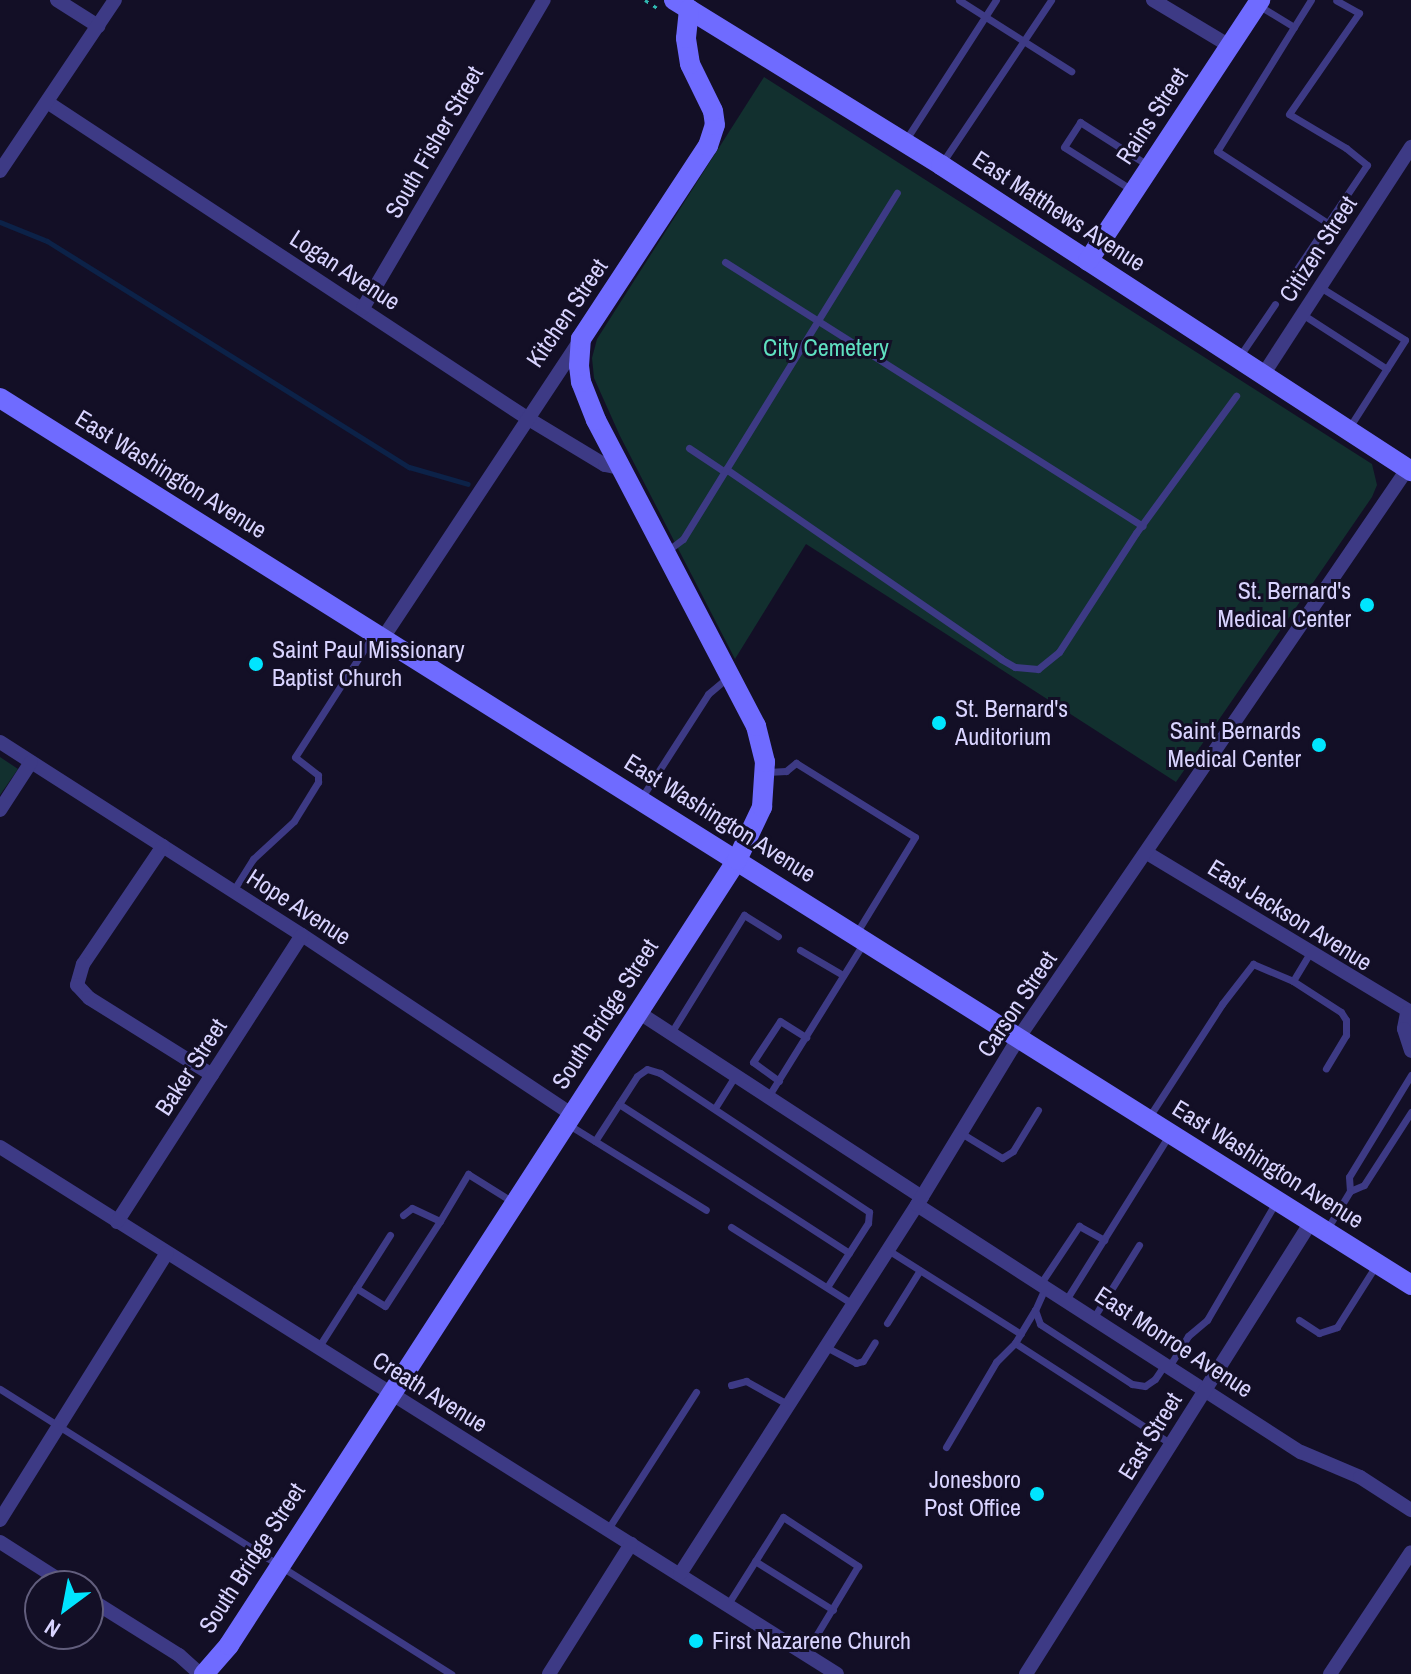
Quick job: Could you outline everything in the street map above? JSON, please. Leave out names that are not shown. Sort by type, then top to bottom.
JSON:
[{"type":"street","points":[[57,0],[98,26]]},
{"type":"street","points":[[0,171],[115,0]]},
{"type":"street","name":"South Fisher Street","points":[[363,308],[544,0]]},
{"type":"street","points":[[1153,0],[1230,46]]},
{"type":"street","name":"Rains Street","points":[[1088,261],[1258,2]]},
{"type":"street","name":"East Matthews Avenue","points":[[686,3],[1409,470]]},
{"type":"street","name":"Kitchen Street","points":[[379,635],[708,146],[715,125],[706,93],[690,64],[686,3]]},
{"type":"street","name":"Logan Avenue","points":[[47,102],[527,418],[605,465],[621,468]]},
{"type":"street","name":"Citizen Street","points":[[1263,375],[1411,147]]},
{"type":"street","name":"South Bridge Street","points":[[202,1674],[229,1645],[389,1392],[737,860],[762,807],[766,773],[756,726],[621,468],[581,382],[581,339]]},
{"type":"street","name":"East Washington Avenue","points":[[0,398],[1411,1285]]},
{"type":"street","name":"Carson Street","points":[[680,1574],[920,1201],[1019,1037],[1409,470]]},
{"type":"street","name":"Hope Avenue","points":[[0,742],[302,935],[568,1118]]},
{"type":"street","points":[[0,810],[31,762]]},
{"type":"street","points":[[163,846],[83,964],[77,985],[89,998],[212,1075]]},
{"type":"street","name":"East Jackson Avenue","points":[[1147,853],[1409,1013]]},
{"type":"street","name":"Baker Street","points":[[117,1222],[302,935]]},
{"type":"street","name":"East Monroe Avenue","points":[[638,1012],[1043,1285],[1301,1452],[1360,1477],[1411,1510]]},
{"type":"street","points":[[1409,1013],[1404,1029],[1411,1051]]},
{"type":"street","name":"Creath Avenue","points":[[0,1147],[837,1674]]},
{"type":"street","name":"East Street","points":[[1026,1674],[1206,1388],[1318,1226]]},
{"type":"street","points":[[0,1520],[167,1253]]},
{"type":"street","points":[[0,1542],[44,1570]]},
{"type":"street","points":[[549,1674],[631,1544]]},
{"type":"street","points":[[1330,1674],[1411,1552]]},
{"type":"street","points":[[104,1608],[179,1655],[202,1674]]},
{"type":"lane","points":[[959,0],[1071,71]]},
{"type":"lane","points":[[904,143],[996,0]]},
{"type":"lane","points":[[941,165],[1051,0]]},
{"type":"lane","points":[[1311,0],[1217,151],[1329,224]]},
{"type":"lane","points":[[1295,272],[1367,165],[1346,148],[1289,114],[1359,13],[1336,0]]},
{"type":"lane","points":[[1258,2],[1294,27]]},
{"type":"lane","points":[[1134,192],[1064,147],[1080,122],[1150,167]]},
{"type":"lane","points":[[665,552],[683,539],[897,193]]},
{"type":"lane","points":[[725,262],[1142,526]]},
{"type":"lane","points":[[1320,287],[1405,340],[1347,430]]},
{"type":"lane","points":[[1238,358],[1275,304]]},
{"type":"lane","points":[[1302,314],[1387,369]]},
{"type":"lane","points":[[689,448],[1001,659],[1027,670],[1048,663],[1059,652],[1142,526],[1236,396]]},
{"type":"lane","points":[[233,891],[253,859],[294,821],[318,782],[318,775],[295,757],[379,635]]},
{"type":"lane","points":[[641,799],[708,694],[730,676]]},
{"type":"lane","points":[[766,773],[786,771],[796,763],[915,837],[860,937],[843,975],[768,1097]]},
{"type":"lane","points":[[671,1033],[744,915],[778,936]]},
{"type":"lane","points":[[800,950],[843,975]]},
{"type":"lane","points":[[1293,981],[1310,953]]},
{"type":"lane","points":[[1148,1118],[1222,1004],[1253,964],[1293,981],[1341,1012],[1346,1020],[1346,1035],[1326,1068]]},
{"type":"lane","points":[[779,1081],[753,1062],[780,1021],[806,1037]]},
{"type":"lane","points":[[595,1141],[637,1076],[647,1069],[660,1073],[869,1212],[868,1223],[827,1287]]},
{"type":"lane","points":[[715,1108],[735,1075]]},
{"type":"lane","points":[[1350,1191],[1349,1177],[1411,1075]]},
{"type":"lane","points":[[619,1104],[849,1253]]},
{"type":"lane","points":[[961,1133],[1002,1158],[1013,1151],[1038,1110]]},
{"type":"lane","points":[[1318,1226],[1350,1191],[1364,1185],[1411,1112]]},
{"type":"lane","points":[[568,1118],[595,1141],[706,1210]]},
{"type":"lane","points":[[1066,1300],[1171,1133]]},
{"type":"lane","points":[[356,1288],[385,1306],[468,1174],[513,1202]]},
{"type":"lane","points":[[1035,1310],[1040,1324],[1132,1384],[1145,1386],[1168,1364],[1188,1336],[1207,1320],[1277,1200]]},
{"type":"lane","points":[[403,1215],[412,1208],[440,1221]]},
{"type":"lane","points":[[946,1447],[996,1362],[1021,1334],[1035,1310],[1043,1285],[1079,1226],[1104,1240]]},
{"type":"lane","points":[[731,1227],[853,1304]]},
{"type":"lane","points":[[318,1348],[390,1235]]},
{"type":"lane","points":[[1094,1317],[1139,1245]]},
{"type":"lane","points":[[888,1250],[1021,1334]]},
{"type":"lane","points":[[1299,1320],[1319,1333],[1337,1327],[1378,1264]]},
{"type":"lane","points":[[887,1323],[920,1270]]},
{"type":"lane","points":[[826,1347],[856,1363],[863,1361],[875,1342]]},
{"type":"lane","points":[[1015,1343],[1171,1444]]},
{"type":"lane","points":[[731,1385],[746,1381],[789,1405]]},
{"type":"lane","points":[[0,1389],[451,1674]]},
{"type":"lane","points":[[608,1529],[696,1392]]},
{"type":"lane","points":[[728,1604],[783,1517],[858,1566],[805,1654]]},
{"type":"lane","points":[[755,1561],[833,1610]]},
{"type":"green space","name":"City Cemetery","points":[[764,77],[1372,464],[1377,485],[1372,497],[1176,782],[806,544],[735,659],[620,436],[594,378],[592,358],[597,339]]},
{"type":"green space","points":[[0,757],[18,769],[0,795]]},
{"type":"waterway","points":[[0,222],[47,241],[409,467],[468,484]]},
{"type":"place","name":"St. Bernard's Medical Center","points":[[1367,605]]},
{"type":"place","name":"Saint Paul Missionary Baptist Church","points":[[256,664]]},
{"type":"place","name":"St. Bernard's Auditorium","points":[[939,723]]},
{"type":"place","name":"Saint Bernards Medical Center","points":[[1319,745]]},
{"type":"place","name":"Jonesboro Post Office","points":[[1037,1494]]},
{"type":"place","name":"First Nazarene Church","points":[[696,1641]]}]
